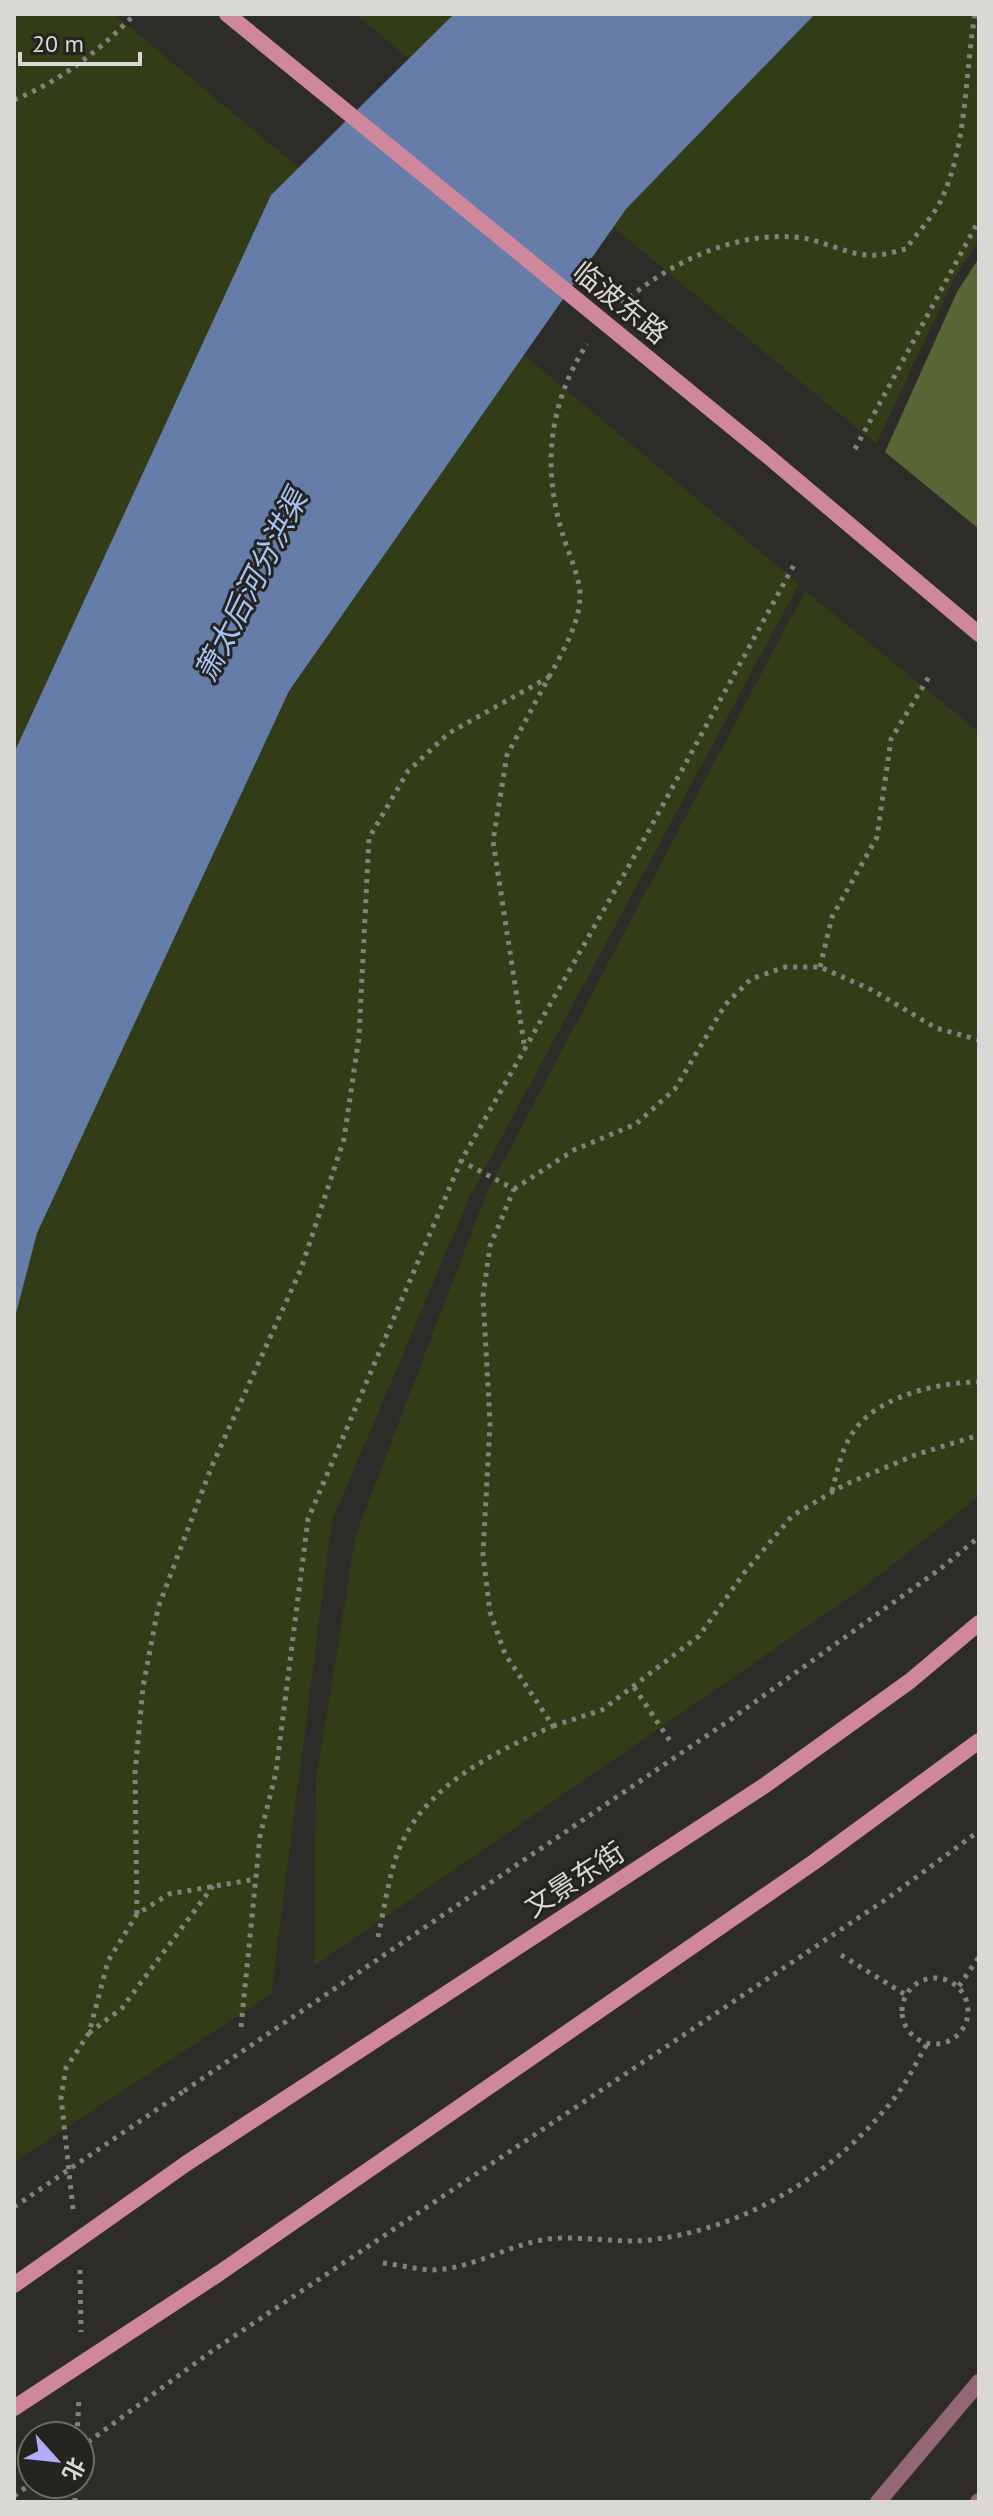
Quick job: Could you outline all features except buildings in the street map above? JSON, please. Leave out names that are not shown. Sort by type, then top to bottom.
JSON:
[{"type":"main road","name":"临波东路","points":[[227,14],[763,452],[979,634]]},
{"type":"main road","name":"文景东街","points":[[14,2285],[187,2163],[764,1786],[910,1681],[979,1623]]},
{"type":"main road","points":[[14,2408],[218,2274],[814,1862],[979,1741]]},
{"type":"lane","points":[[878,2502],[979,2382]]},
{"type":"path","points":[[14,100],[36,91],[101,48],[135,14]]},
{"type":"path","points":[[620,307],[641,288],[696,256],[757,238],[803,238],[874,256],[906,249],[942,199],[960,135],[966,67],[975,14]]},
{"type":"path","points":[[855,449],[979,220]]},
{"type":"path","points":[[525,1050],[493,841],[507,755],[569,638],[580,596],[557,516],[549,467],[553,418],[568,373],[591,338]]},
{"type":"path","points":[[241,2027],[260,1836],[276,1772],[308,1519],[461,1161],[795,563]]},
{"type":"path","points":[[820,967],[832,917],[877,837],[891,739],[930,675]]},
{"type":"path","points":[[137,1914],[135,1773],[143,1687],[158,1608],[211,1468],[301,1269],[344,1139],[359,1037],[369,838],[408,771],[449,733],[549,677]]},
{"type":"path","points":[[553,1726],[505,1654],[490,1612],[483,1555],[490,1423],[483,1296],[490,1246],[514,1189],[574,1150],[636,1124],[675,1089],[725,1005],[751,979],[785,967],[820,967],[872,990],[936,1028],[979,1040]]},
{"type":"path","points":[[461,1161],[514,1189]]},
{"type":"path","points":[[832,1493],[843,1452],[857,1426],[873,1412],[892,1401],[947,1385],[979,1382]]},
{"type":"path","points":[[378,1937],[398,1851],[431,1798],[499,1750],[553,1726],[602,1710],[634,1687],[699,1636],[744,1573],[792,1516],[832,1493],[915,1455],[979,1435]]},
{"type":"path","points":[[14,2207],[727,1722],[940,1569],[979,1537]]},
{"type":"path","points":[[634,1687],[670,1741]]},
{"type":"path","points":[[96,2436],[212,2351],[888,1898],[979,1831]]},
{"type":"path","points":[[74,2220],[61,2097],[66,2068],[89,2033],[108,1961],[137,1914],[169,1894],[256,1879]]},
{"type":"path","points":[[89,2033],[122,2008],[214,1885]]},
{"type":"path","points":[[841,1955],[906,1995]]},
{"type":"path","points":[[959,1986],[979,1957]]},
{"type":"path","points":[[926,1978],[943,1978],[959,1986],[968,2001],[968,2019],[960,2034],[945,2044],[927,2044],[912,2036],[902,2020],[902,2003],[910,1987],[926,1978]]},
{"type":"path","points":[[383,2263],[433,2270],[511,2246],[551,2239],[610,2243],[657,2239],[704,2229],[768,2205],[811,2177],[863,2133],[896,2095],[927,2044]]},
{"type":"path","points":[[79,2267],[81,2344]]},
{"type":"path","points":[[78,2420],[79,2390]]},
{"type":"green space","points":[[14,14],[114,14],[799,584],[470,1196],[332,1521],[271,1994],[14,2162]]},
{"type":"green space","points":[[355,14],[979,14],[979,239],[953,281],[876,444]]},
{"type":"green space","points":[[979,258],[979,529],[885,452],[957,292]]},
{"type":"green space","points":[[805,591],[979,732],[979,1496],[863,1588],[314,1966],[316,1780],[356,1534],[487,1192]]},
{"type":"water","name":"萧太后河分洪渠","points":[[454,14],[815,14],[626,209],[289,691],[37,1233],[14,1321],[14,753],[271,195]]}]
